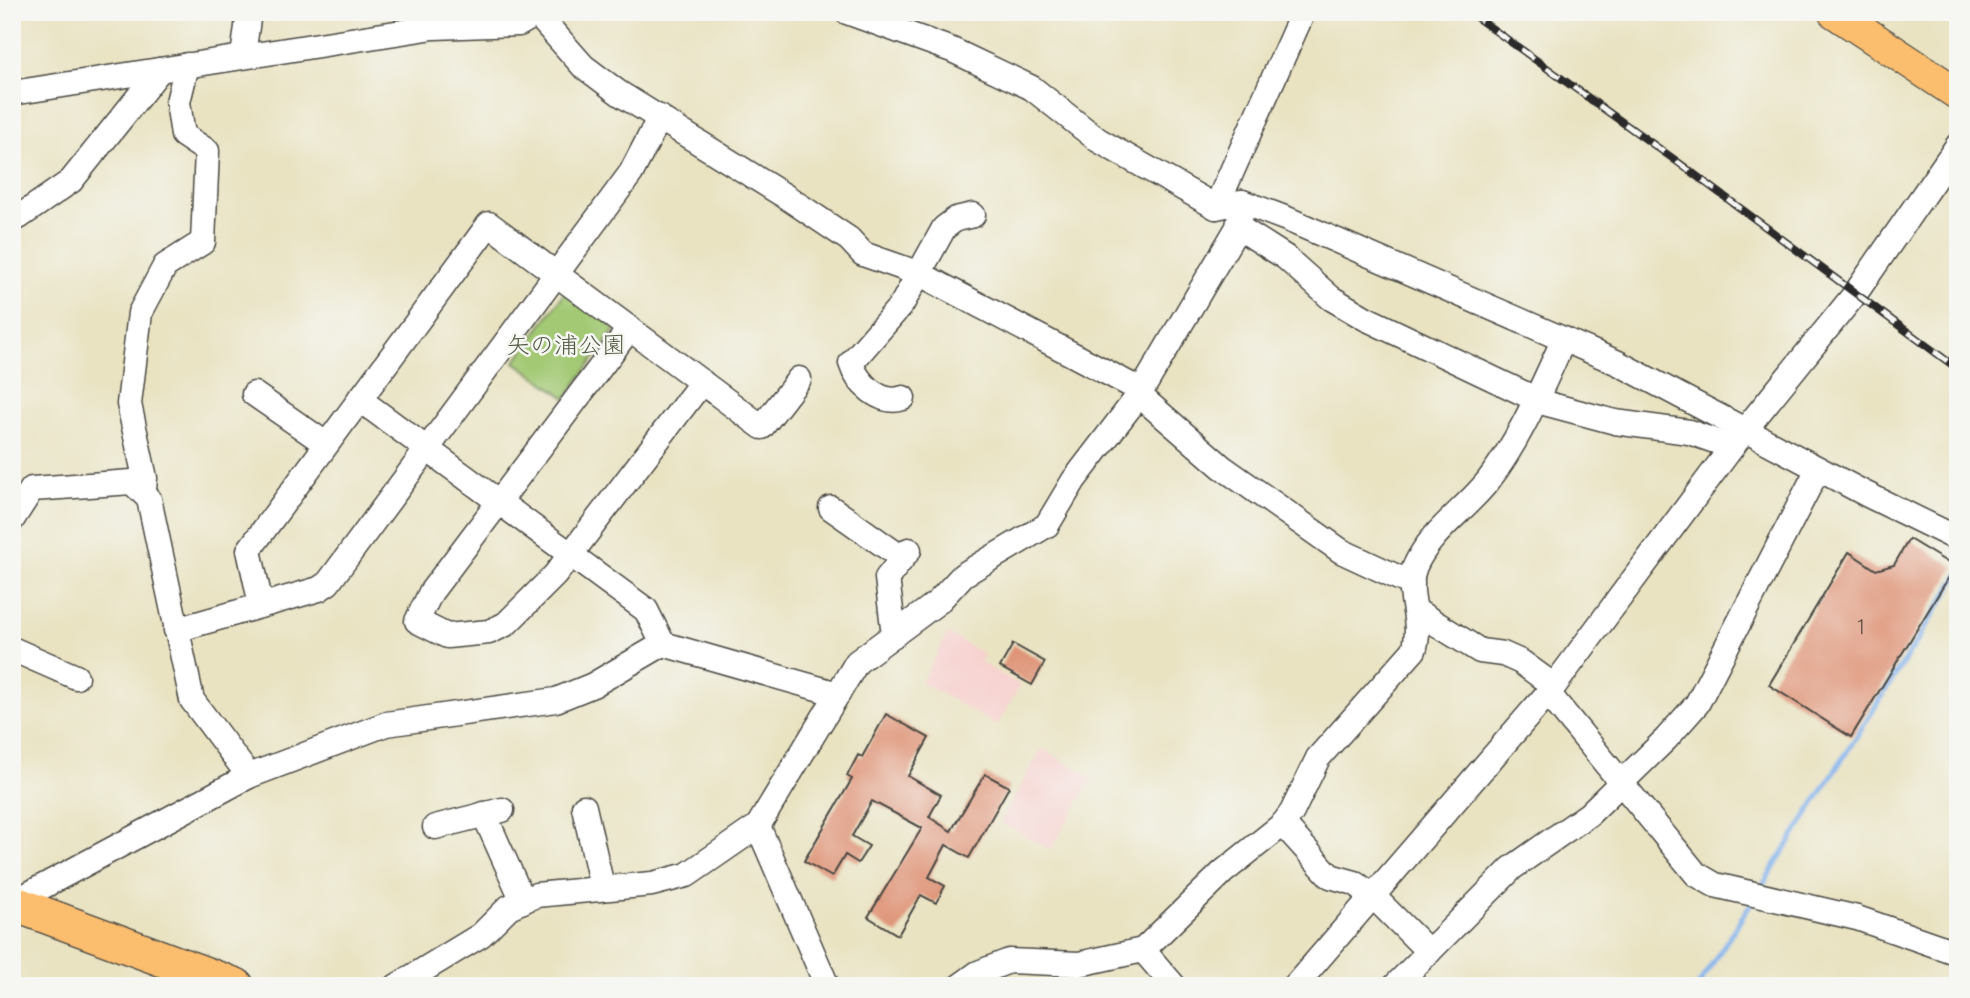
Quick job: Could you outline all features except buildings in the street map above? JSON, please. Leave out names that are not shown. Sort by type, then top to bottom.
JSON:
[{"type":"highway","points":[[12,903],[236,986]]},
{"type":"main road","points":[[1835,12],[1958,94]]},
{"type":"street","points":[[243,56],[249,12]]},
{"type":"street","points":[[1216,207],[1303,12]]},
{"type":"street","points":[[12,93],[435,27],[519,24],[539,13],[583,66],[619,93],[849,239],[863,254],[877,262],[920,274],[1140,393],[1222,467],[1341,551],[1412,584]]},
{"type":"street","points":[[852,13],[952,50],[1032,88],[1098,141],[1216,207],[1242,202],[1564,339],[1687,397],[1738,439]]},
{"type":"street","points":[[144,491],[145,478],[130,404],[140,313],[166,266],[203,242],[207,151],[183,135],[178,102],[187,65]]},
{"type":"street","points":[[12,218],[19,217],[71,181],[160,70]]},
{"type":"street","points":[[176,630],[318,589],[328,583],[631,173],[660,117]]},
{"type":"street","points":[[1295,986],[1551,690],[1738,439],[1855,295],[1958,145]]},
{"type":"street","points":[[397,986],[481,934],[509,907],[536,895],[652,884],[687,875],[758,826],[857,662],[938,602],[963,575],[1047,525],[1074,481],[1140,393],[1238,227],[1242,202]]},
{"type":"street","points":[[903,398],[893,402],[881,399],[854,374],[851,362],[902,304],[944,228],[956,219],[972,215]]},
{"type":"street","points":[[261,605],[249,550],[489,224],[762,427],[799,379]]},
{"type":"street","points":[[1238,227],[1284,257],[1331,298],[1354,312],[1536,400],[1602,420],[1738,439],[1818,469],[1958,539]]},
{"type":"street","points":[[630,328],[431,592],[417,621],[447,636],[489,632],[506,624],[555,575],[702,382]]},
{"type":"street","points":[[960,986],[978,973],[1009,961],[1079,964],[1143,950],[1223,872],[1283,824],[1292,813],[1318,758],[1414,650],[1419,634],[1412,584],[1414,568],[1429,542],[1486,483],[1510,449],[1564,339]]},
{"type":"street","points":[[254,394],[326,444]]},
{"type":"street","points":[[359,399],[646,610],[663,644]]},
{"type":"street","points":[[1395,986],[1512,869],[1589,814],[1697,704],[1818,469]]},
{"type":"street","points":[[12,520],[22,484],[132,482],[144,491],[149,499],[192,700],[249,776]]},
{"type":"street","points":[[831,508],[905,554],[887,578],[894,635]]},
{"type":"street","points":[[1416,611],[1480,651],[1503,654],[1521,662],[1551,690],[1696,874],[1715,885],[1895,929],[1958,953]]},
{"type":"street","points":[[12,903],[249,776],[386,724],[556,700],[593,685],[663,644],[838,694]]},
{"type":"street","points":[[12,649],[76,677]]},
{"type":"street","points":[[584,807],[602,887]]},
{"type":"street","points":[[435,827],[493,812],[523,901]]},
{"type":"street","points":[[1283,824],[1329,876],[1355,883],[1373,896],[1429,952]]},
{"type":"street","points":[[758,826],[827,986]]},
{"type":"street","points":[[1143,950],[1174,986]]},
{"type":"shaded area","points":[[948,634],[984,654],[980,662],[1020,685],[997,726],[921,682]]},
{"type":"shaded area","points":[[1042,748],[1092,778],[1051,850],[1000,822]]},
{"type":"green space","name":"矢の浦公園","points":[[566,291],[616,328],[566,398],[515,362]]},
{"type":"waterway","points":[[1760,889],[1958,576]]},
{"type":"waterway","points":[[1698,986],[1753,900]]},
{"type":"railway","points":[[1469,12],[1958,369]]}]
